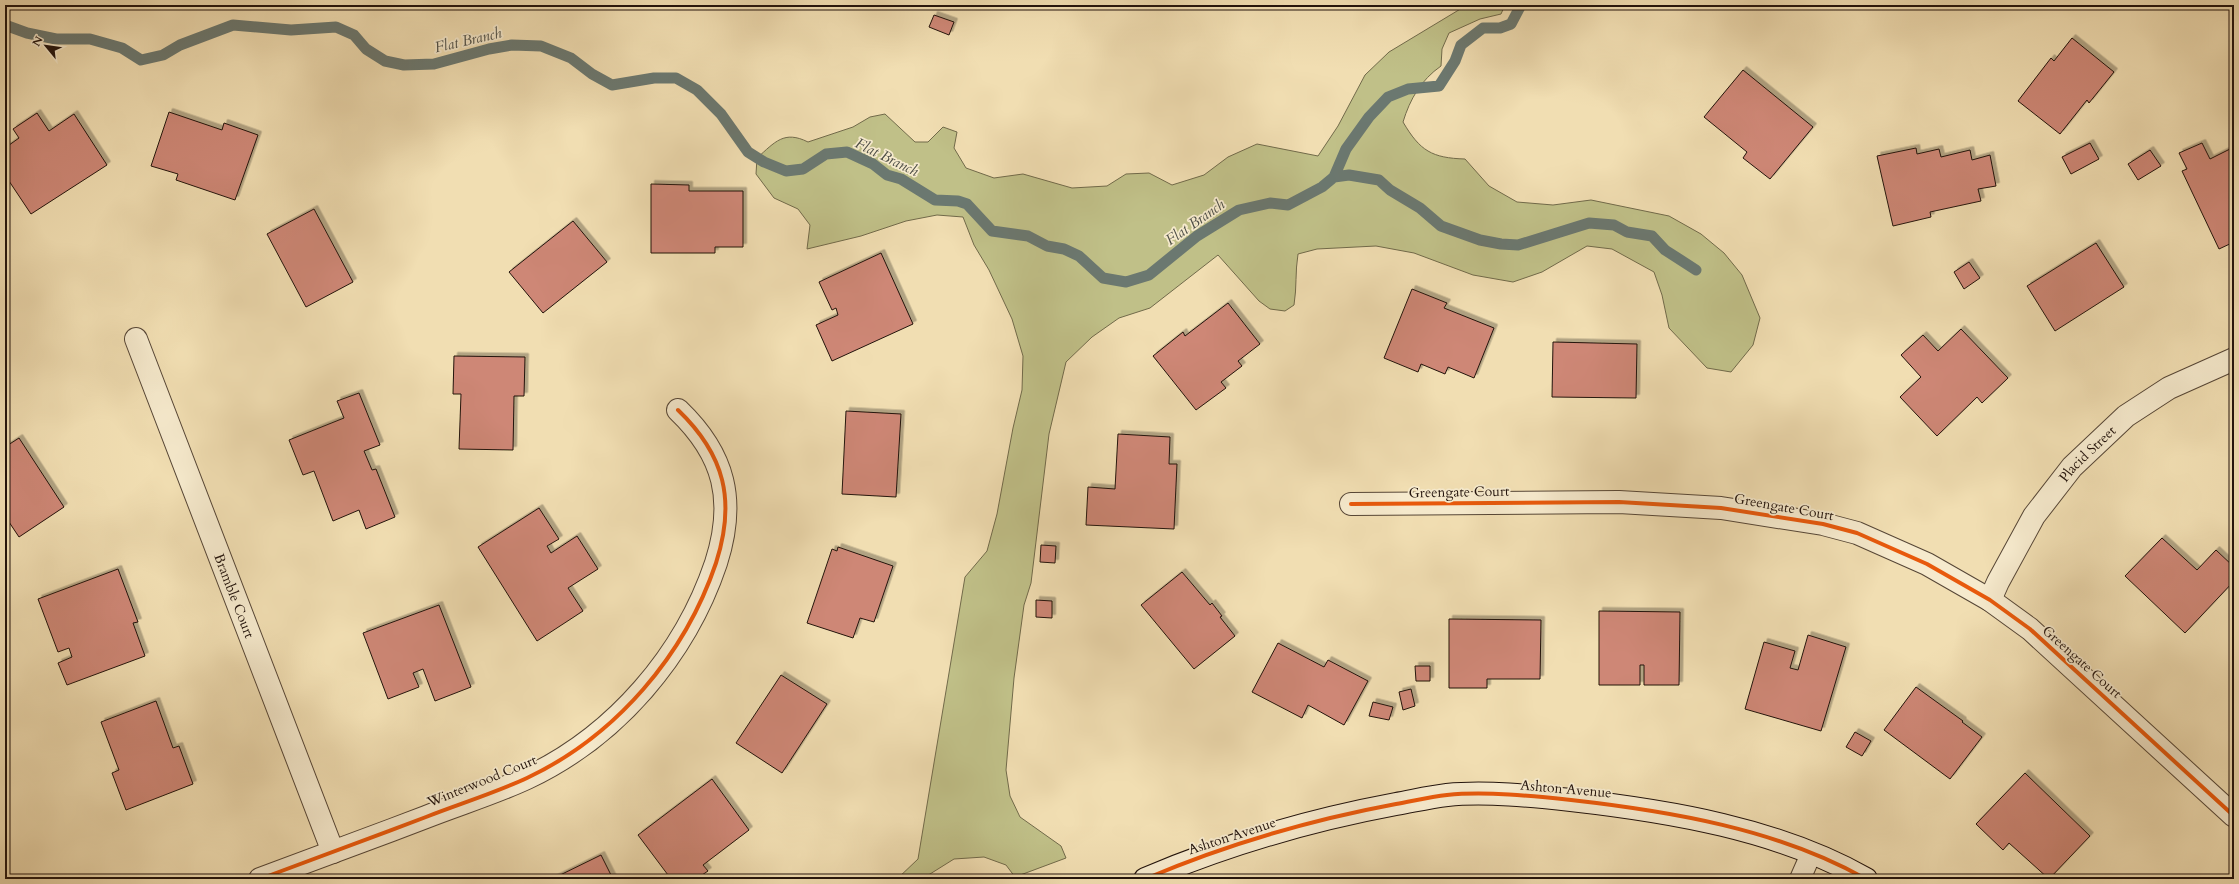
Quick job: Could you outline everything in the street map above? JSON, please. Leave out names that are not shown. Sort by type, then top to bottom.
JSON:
[{"type":"street","name":"Bramble Court","points":[[136,339],[333,852]]},
{"type":"street","name":"Placid Street","points":[[1990,600],[1998,582],[2034,516],[2072,467],[2126,416],[2169,388],[2234,359]]},
{"type":"street","name":"Winterwood Court","points":[[260,879],[528,778],[577,749],[621,713],[659,670],[685,632],[710,581],[724,531],[726,504],[722,477],[708,446],[692,424],[678,410]]},
{"type":"street","name":"Greengate Court","points":[[1351,504],[1619,502],[1729,509],[1823,524],[1857,533],[1927,564],[1990,600],[2030,629],[2234,816]]},
{"type":"street","name":"Ashton Avenue","points":[[1145,879],[1173,867],[1277,832],[1362,810],[1448,795],[1525,795],[1641,808],[1732,827],[1811,854],[1866,879]]},
{"type":"lane","points":[[1800,879],[1811,854]]},
{"type":"green space","points":[[1467,5],[1505,5],[1501,14],[1480,19],[1449,33],[1442,49],[1441,66],[1428,77],[1417,91],[1403,122],[1415,140],[1428,151],[1435,154],[1444,157],[1465,159],[1489,186],[1517,202],[1553,205],[1591,200],[1669,216],[1701,234],[1724,253],[1742,275],[1760,318],[1753,345],[1731,372],[1707,368],[1669,328],[1662,295],[1654,272],[1612,249],[1587,246],[1542,272],[1513,282],[1473,275],[1414,253],[1376,246],[1317,249],[1298,254],[1294,305],[1285,311],[1270,309],[1259,301],[1218,255],[1150,308],[1119,318],[1092,337],[1066,362],[1049,434],[1031,583],[1024,605],[1014,678],[1006,770],[1010,796],[1020,817],[1061,846],[1066,858],[1015,877],[1006,865],[984,857],[954,859],[922,879],[897,879],[918,859],[965,577],[987,551],[997,514],[1013,428],[1022,390],[1023,356],[1012,319],[989,270],[974,245],[963,217],[937,215],[906,221],[861,236],[807,249],[810,225],[798,209],[774,198],[756,174],[757,158],[769,147],[780,140],[792,137],[808,142],[853,127],[870,117],[885,114],[915,142],[928,142],[943,127],[957,132],[954,148],[966,168],[994,178],[1023,174],[1072,188],[1107,186],[1126,174],[1149,173],[1172,185],[1204,175],[1228,157],[1257,144],[1318,156],[1338,126],[1365,75],[1389,52]]},
{"type":"building","points":[[1742,5],[1742,8],[1671,6]]},
{"type":"building","points":[[934,15],[954,22],[949,35],[929,27]]},
{"type":"building","points":[[2072,38],[2114,72],[2089,103],[2087,100],[2060,134],[2018,101],[2051,58],[2054,61]]},
{"type":"building","points":[[1743,70],[1813,127],[1770,179],[1743,158],[1747,152],[1704,117]]},
{"type":"building","points":[[169,112],[222,130],[224,123],[258,135],[235,200],[176,180],[178,174],[151,166]]},
{"type":"building","points":[[37,113],[49,131],[74,114],[107,165],[31,214],[5,175],[5,148],[19,138],[13,129]]},
{"type":"building","points":[[2090,143],[2099,159],[2071,174],[2062,157]]},
{"type":"building","points":[[2202,143],[2210,159],[2234,147],[2234,242],[2219,249],[2182,171],[2187,169],[2179,153]]},
{"type":"building","points":[[1916,148],[1917,154],[1939,149],[1941,157],[1970,150],[1972,160],[1990,155],[1996,186],[1978,189],[1981,201],[1930,212],[1931,217],[1893,226],[1877,156]]},
{"type":"building","points":[[2150,150],[2161,166],[2138,180],[2128,164]]},
{"type":"building","points":[[651,184],[689,185],[689,191],[743,191],[743,247],[715,247],[715,253],[651,253]]},
{"type":"building","points":[[314,209],[353,282],[306,307],[267,234]]},
{"type":"building","points":[[573,221],[607,262],[543,313],[509,272]]},
{"type":"building","points":[[2096,243],[2124,287],[2055,331],[2027,286]]},
{"type":"building","points":[[881,253],[913,324],[832,361],[816,325],[838,315],[836,308],[832,310],[819,282]]},
{"type":"building","points":[[1969,262],[1980,278],[1964,289],[1954,272]]},
{"type":"building","points":[[1412,289],[1447,303],[1444,308],[1494,328],[1474,378],[1448,367],[1445,374],[1421,364],[1418,372],[1384,358]]},
{"type":"building","points":[[1228,303],[1260,344],[1238,361],[1242,366],[1221,382],[1226,388],[1196,410],[1153,356],[1183,332],[1185,336]]},
{"type":"building","points":[[1961,329],[2008,378],[1982,403],[1977,397],[1937,436],[1900,397],[1921,377],[1901,355],[1923,335],[1938,351]]},
{"type":"building","points":[[1553,342],[1637,344],[1636,398],[1552,397]]},
{"type":"building","points":[[454,356],[525,357],[524,396],[514,396],[513,450],[459,449],[461,394],[453,394]]},
{"type":"building","points":[[359,393],[380,445],[364,451],[372,470],[376,469],[395,517],[366,529],[359,510],[333,521],[314,471],[303,475],[289,440],[344,418],[337,401]]},
{"type":"building","points":[[846,411],[901,414],[896,497],[842,494]]},
{"type":"building","points":[[1118,434],[1170,437],[1169,464],[1177,464],[1174,529],[1086,525],[1088,487],[1115,489]]},
{"type":"building","points":[[19,438],[64,507],[19,537],[5,516],[5,447]]},
{"type":"building","points":[[539,508],[559,539],[547,546],[551,553],[577,536],[598,569],[568,588],[583,611],[537,641],[478,547]]},
{"type":"building","points":[[2162,538],[2197,570],[2216,550],[2234,567],[2234,581],[2185,633],[2125,576]]},
{"type":"building","points":[[1041,545],[1056,546],[1055,563],[1040,562]]},
{"type":"building","points":[[838,547],[893,566],[874,622],[860,618],[853,638],[807,623],[832,549],[837,551]]},
{"type":"building","points":[[118,569],[138,622],[133,623],[145,656],[67,685],[58,663],[72,657],[69,648],[58,652],[38,599]]},
{"type":"building","points":[[1182,572],[1210,605],[1212,603],[1222,616],[1220,617],[1235,636],[1194,669],[1141,605]]},
{"type":"building","points":[[1036,600],[1052,601],[1052,618],[1036,617]]},
{"type":"building","points":[[439,605],[471,687],[435,701],[423,669],[413,673],[419,687],[388,699],[363,633]]},
{"type":"building","points":[[1599,611],[1680,612],[1679,685],[1644,685],[1644,665],[1640,665],[1640,685],[1599,685]]},
{"type":"building","points":[[1449,619],[1541,620],[1540,679],[1487,679],[1487,688],[1449,688]]},
{"type":"building","points":[[1808,635],[1846,647],[1821,731],[1745,709],[1764,642],[1795,651],[1790,668],[1798,670]]},
{"type":"building","points":[[1278,643],[1324,667],[1328,660],[1368,681],[1344,725],[1308,705],[1302,718],[1252,692]]},
{"type":"building","points":[[1415,666],[1430,666],[1430,681],[1416,681]]},
{"type":"building","points":[[781,675],[827,704],[782,773],[736,743]]},
{"type":"building","points":[[1916,687],[1963,721],[1962,722],[1982,737],[1950,779],[1884,730]]},
{"type":"building","points":[[1411,689],[1415,706],[1403,710],[1399,692]]},
{"type":"building","points":[[156,701],[173,748],[179,746],[193,784],[126,810],[112,773],[119,770],[101,722]]},
{"type":"building","points":[[1373,702],[1393,707],[1389,720],[1369,716]]},
{"type":"building","points":[[1855,732],[1871,741],[1862,756],[1846,747]]},
{"type":"building","points":[[2025,773],[2090,836],[2049,879],[2009,843],[2003,850],[1976,824]]},
{"type":"building","points":[[712,779],[749,830],[703,865],[708,871],[696,879],[671,879],[638,835]]},
{"type":"building","points":[[601,855],[613,879],[552,879]]},
{"type":"waterway","name":"Flat Branch","points":[[5,25],[27,33],[56,39],[90,39],[122,48],[141,60],[163,55],[180,45],[233,25],[291,30],[336,27],[354,35],[366,49],[385,61],[404,65],[434,64],[489,49],[512,45],[541,46],[571,58],[592,74],[612,85],[654,78],[676,78],[697,90],[721,114],[748,152],[764,162],[786,171],[803,169],[826,154],[847,152],[873,164],[887,175],[901,179],[935,200],[958,201],[967,204],[992,231],[1028,236],[1047,246],[1064,249],[1079,256],[1103,278],[1126,282],[1149,275],[1197,236],[1239,210],[1270,203],[1288,205],[1322,187],[1334,177],[1346,149],[1369,117],[1388,97],[1408,89],[1439,86],[1455,61],[1461,45],[1483,28],[1500,28],[1511,24],[1521,5]]},
{"type":"waterway","points":[[1334,177],[1349,175],[1379,180],[1390,190],[1420,208],[1441,226],[1480,240],[1501,244],[1518,245],[1589,223],[1614,225],[1627,232],[1652,236],[1665,250],[1696,270]]},
{"type":"cycle path","points":[[260,879],[490,794],[527,778],[590,740],[618,716],[643,689],[666,660],[686,630],[703,597],[716,563],[722,540],[725,519],[725,499],[722,480],[716,462],[707,444],[678,410]]},
{"type":"cycle path","points":[[1351,504],[1619,502],[1721,508],[1823,524],[1857,533],[1927,564],[1990,600],[2030,629],[2234,816]]},
{"type":"cycle path","points":[[1145,879],[1206,855],[1300,826],[1364,810],[1428,798],[1462,794],[1493,794],[1571,800],[1646,810],[1684,817],[1760,835],[1797,847],[1866,879]]}]
